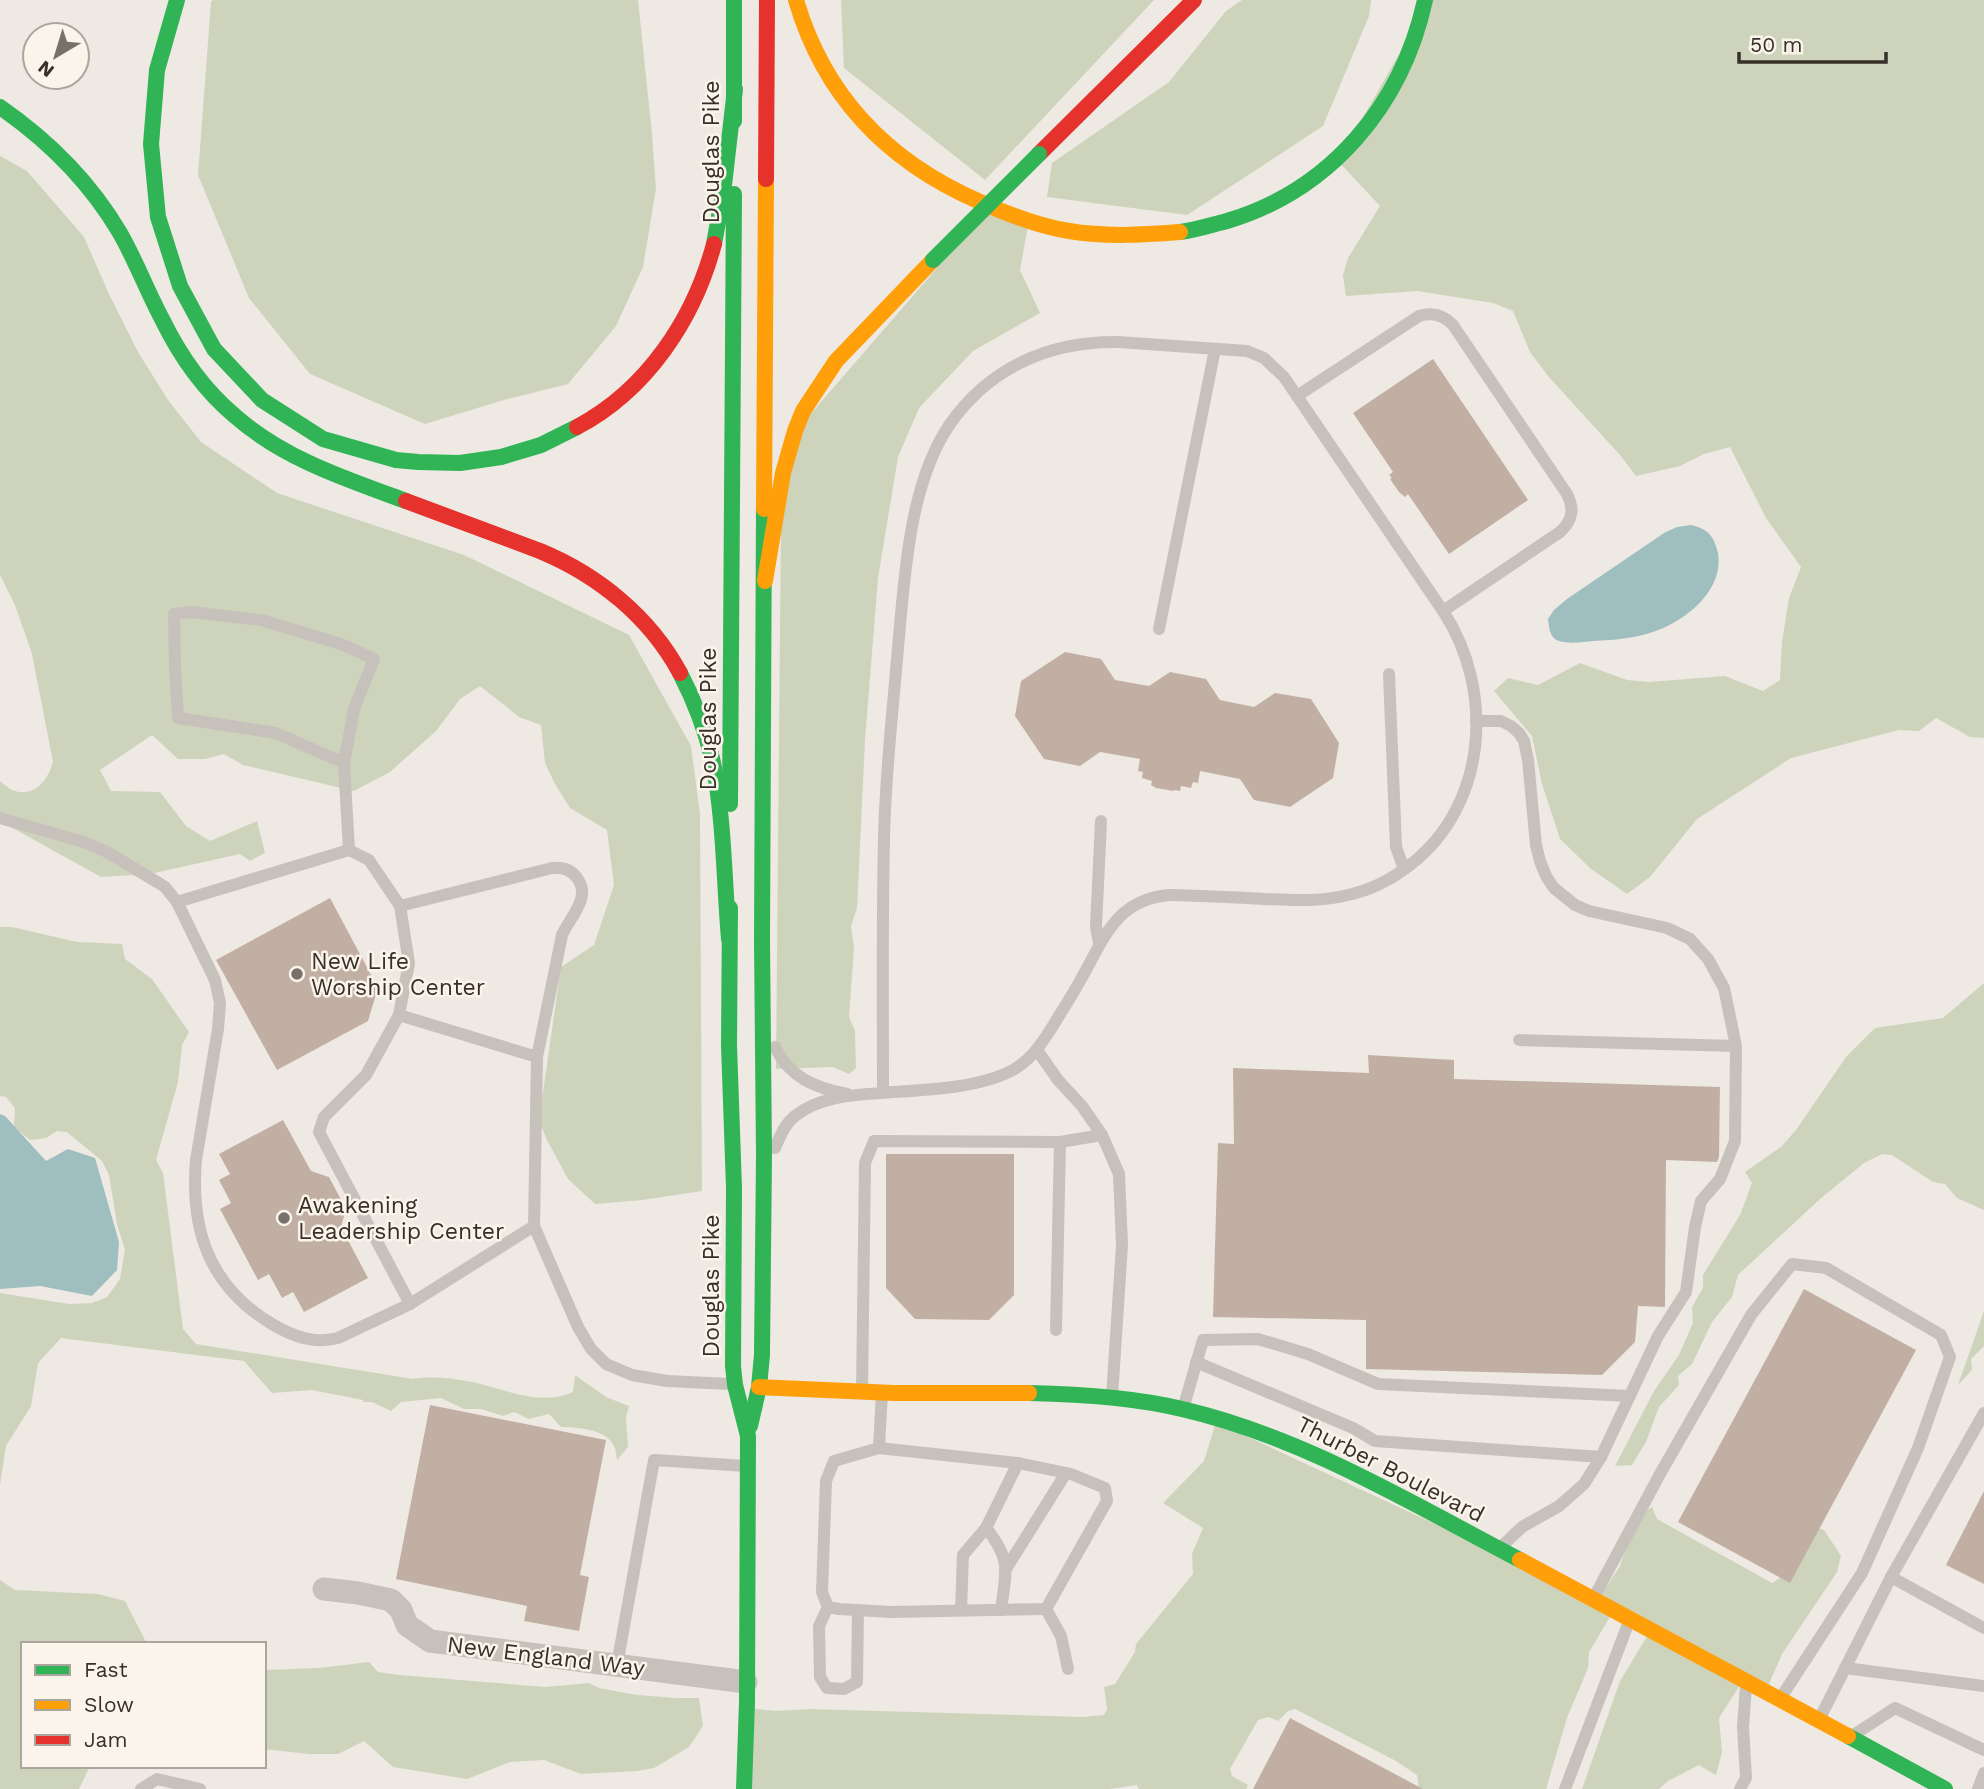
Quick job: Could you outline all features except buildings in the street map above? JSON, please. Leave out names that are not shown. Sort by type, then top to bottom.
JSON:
[{"type":"main road","points":[[177,0],[158,58],[152,90],[149,155],[163,239],[182,292],[208,340],[223,360],[257,395],[296,424],[318,436],[387,459],[415,463],[456,463],[495,459],[521,452],[569,432],[593,418],[634,385],[674,336],[705,275],[718,227],[735,89]]},
{"type":"main road","name":"Douglas Pike","points":[[734,0],[729,939],[734,1188],[733,1346],[735,1385],[747,1436],[747,1702],[744,1789]]},
{"type":"main road","name":"Douglas Pike","points":[[747,1436],[760,1387],[762,1355],[767,0]]},
{"type":"main road","points":[[796,0],[813,48],[841,95],[874,134],[924,173],[983,205],[1027,221],[1070,231],[1143,236],[1188,232],[1233,221],[1287,197],[1320,174],[1363,131],[1389,95],[1409,55],[1425,0]]},
{"type":"main road","points":[[765,581],[785,465],[804,410],[824,377],[933,260],[1194,0]]},
{"type":"main road","points":[[0,107],[50,145],[94,194],[121,235],[160,316],[183,356],[218,400],[238,418],[279,449],[330,473],[560,559],[613,592],[646,623],[669,653],[687,685],[711,756],[719,810],[729,939]]},
{"type":"main road","name":"Thurber Boulevard","points":[[760,1387],[862,1392],[999,1392],[1112,1397],[1183,1409],[1271,1435],[1339,1465],[1499,1549],[1945,1789]]},
{"type":"street","name":"New England Way","points":[[324,1589],[358,1592],[391,1600],[401,1610],[407,1625],[430,1641],[746,1682]]},
{"type":"lane","points":[[1297,396],[1419,316],[1441,315],[1453,325],[1567,495],[1572,509],[1569,522],[1560,532],[1443,611]]},
{"type":"lane","points":[[764,1190],[772,1154],[784,1129],[805,1109],[850,1095],[883,1093],[958,1086],[987,1081],[1016,1069],[1037,1050],[1110,927],[1139,903],[1158,896],[1181,895],[1319,900],[1351,895],[1404,870],[1419,858],[1439,837],[1462,802],[1473,762],[1476,721],[1471,678],[1457,635],[1297,396],[1278,370],[1264,358],[1247,351],[1099,342],[1080,343],[1045,351],[1012,367],[972,399],[950,425],[933,456],[919,500],[908,552],[887,783],[884,838],[883,1093]]},
{"type":"lane","points":[[1159,629],[1214,349]]},
{"type":"lane","points":[[344,763],[276,733],[178,718],[174,614],[191,612],[261,620],[341,644],[374,659],[354,709],[344,763],[349,850]]},
{"type":"lane","points":[[1389,674],[1396,847],[1404,870]]},
{"type":"lane","points":[[1476,721],[1502,721],[1520,733],[1524,741],[1536,845],[1546,876],[1554,888],[1576,905],[1589,911],[1667,928],[1690,939],[1708,959],[1724,988],[1736,1046],[1735,1141],[1720,1179],[1700,1201],[1686,1292],[1658,1336],[1601,1457],[1584,1484],[1559,1506],[1521,1527],[1499,1549]]},
{"type":"lane","points":[[0,818],[84,842],[107,852],[165,887],[177,902],[218,990],[220,1017],[196,1160],[194,1181],[197,1221],[214,1269],[230,1290],[250,1309],[302,1339],[327,1341],[338,1338],[410,1304],[534,1226]]},
{"type":"lane","points":[[1099,943],[1096,927],[1101,821]]},
{"type":"lane","points":[[177,902],[349,850],[369,860],[400,906],[409,963],[398,1015],[366,1075],[324,1117],[319,1132],[410,1304]]},
{"type":"lane","points":[[400,906],[552,868],[564,868],[576,876],[582,892],[581,902],[562,935],[537,1057],[534,1226],[578,1327],[591,1349],[607,1364],[632,1375],[667,1381],[760,1387]]},
{"type":"lane","points":[[762,1012],[777,1052],[791,1071],[817,1086],[850,1095]]},
{"type":"lane","points":[[398,1015],[537,1057]]},
{"type":"lane","points":[[1519,1040],[1736,1046]]},
{"type":"lane","points":[[1037,1050],[1058,1080],[1082,1105],[1102,1135],[1119,1174],[1122,1245],[1112,1397]]},
{"type":"lane","points":[[862,1392],[866,1163],[874,1141],[1060,1142],[1102,1135]]},
{"type":"lane","points":[[1056,1330],[1060,1142]]},
{"type":"lane","points":[[1593,1599],[1660,1474],[1759,1305],[1792,1264],[1826,1268],[1941,1335],[1950,1357],[1919,1448],[1862,1573],[1780,1699]]},
{"type":"lane","points":[[1183,1409],[1203,1340],[1258,1339],[1308,1354],[1378,1384],[1630,1396]]},
{"type":"lane","points":[[1196,1362],[1353,1428],[1375,1441],[1601,1457]]},
{"type":"lane","points":[[879,1448],[882,1392]]},
{"type":"lane","points":[[1818,1721],[1891,1577],[1984,1413]]},
{"type":"lane","points":[[858,1610],[857,1682],[844,1689],[827,1688],[820,1677],[820,1626],[828,1607],[822,1592],[826,1481],[834,1461],[879,1448],[1018,1463],[1066,1473],[1105,1488],[1107,1501],[1046,1609]]},
{"type":"lane","points":[[617,1665],[654,1460],[747,1466]]},
{"type":"lane","points":[[961,1610],[963,1555],[986,1528],[1018,1463]]},
{"type":"lane","points":[[1006,1569],[1066,1473]]},
{"type":"lane","points":[[986,1528],[999,1545],[1006,1569],[1001,1610]]},
{"type":"lane","points":[[1891,1577],[1984,1628]]},
{"type":"lane","points":[[828,1607],[891,1612],[1046,1609]]},
{"type":"lane","points":[[1046,1609],[1061,1636],[1068,1669]]},
{"type":"lane","points":[[1565,1789],[1631,1619]]},
{"type":"lane","points":[[1845,1668],[1984,1686]]},
{"type":"lane","points":[[1740,1789],[1746,1777],[1743,1727],[1746,1681]]},
{"type":"lane","points":[[1850,1737],[1895,1708],[1984,1750]]},
{"type":"lane","points":[[1978,1789],[1984,1773]]},
{"type":"lane","points":[[141,1789],[157,1779],[200,1789]]},
{"type":"green space","points":[[213,0],[638,0],[656,189],[643,267],[616,326],[568,384],[425,424],[310,374],[249,298],[198,175]]},
{"type":"green space","points":[[841,0],[1154,0],[985,180],[844,68]]},
{"type":"green space","points":[[1242,0],[1371,0],[1369,16],[1323,126],[1187,215],[1047,197],[1052,163],[1169,82],[1226,11]]},
{"type":"green space","points":[[1430,0],[1984,0],[1984,738],[1970,737],[1936,718],[1919,731],[1899,730],[1791,758],[1697,819],[1650,877],[1627,894],[1591,869],[1560,839],[1542,784],[1532,736],[1494,691],[1508,678],[1538,685],[1580,663],[1627,680],[1649,682],[1725,676],[1763,691],[1780,680],[1782,642],[1789,598],[1801,567],[1766,518],[1730,447],[1704,454],[1680,466],[1636,476],[1530,352],[1513,311],[1493,303],[1417,291],[1346,296],[1343,275],[1348,258],[1380,206],[1338,161]]},
{"type":"green space","points":[[0,156],[27,171],[84,237],[138,352],[168,400],[201,442],[277,493],[464,555],[629,635],[691,746],[700,814],[702,1191],[595,1204],[568,1179],[547,1140],[539,1120],[561,967],[594,945],[614,885],[607,830],[570,808],[545,763],[541,725],[519,717],[480,686],[460,699],[436,731],[390,772],[354,791],[243,765],[224,754],[205,759],[178,759],[152,735],[100,770],[111,791],[160,792],[186,826],[210,841],[257,821],[265,853],[250,861],[240,854],[150,874],[101,877],[0,821],[0,781],[13,790],[22,792],[35,789],[48,775],[53,762],[32,654],[15,605],[0,575]]},
{"type":"green space","points":[[990,207],[1029,220],[1020,270],[1040,313],[973,351],[919,408],[898,457],[878,578],[865,740],[857,908],[851,926],[854,948],[849,1017],[855,1031],[856,1068],[849,1074],[833,1067],[776,1069],[781,521],[801,425]]},
{"type":"green space","points":[[0,927],[12,927],[77,942],[122,944],[125,959],[152,979],[189,1032],[182,1045],[178,1082],[156,1160],[163,1173],[183,1329],[196,1344],[413,1379],[457,1379],[523,1395],[548,1398],[573,1392],[575,1375],[606,1397],[629,1406],[626,1417],[628,1447],[617,1460],[614,1446],[609,1439],[582,1428],[561,1427],[549,1414],[529,1419],[514,1412],[503,1416],[481,1409],[464,1409],[441,1398],[401,1402],[391,1411],[372,1402],[312,1390],[272,1393],[244,1361],[61,1338],[38,1363],[31,1406],[6,1446],[0,1485],[0,1293],[69,1304],[92,1303],[107,1297],[120,1279],[125,1250],[117,1224],[109,1175],[102,1161],[67,1132],[57,1131],[46,1138],[30,1140],[14,1127],[15,1108],[6,1097],[0,1096]]},
{"type":"green space","points":[[1984,983],[1984,1210],[1957,1198],[1945,1184],[1933,1182],[1892,1155],[1882,1154],[1864,1163],[1820,1199],[1738,1275],[1732,1297],[1712,1322],[1692,1364],[1678,1376],[1679,1385],[1659,1407],[1646,1442],[1632,1465],[1615,1466],[1654,1391],[1679,1355],[1693,1323],[1692,1307],[1703,1288],[1703,1275],[1740,1215],[1752,1183],[1745,1172],[1782,1146],[1846,1057],[1875,1028],[1943,1018]]},
{"type":"green space","points":[[1984,1311],[1984,1346],[1971,1359],[1972,1370],[1958,1385]]},
{"type":"green space","points":[[1216,1422],[1598,1600],[1620,1566],[1636,1517],[1652,1507],[1657,1519],[1772,1583],[1784,1575],[1811,1525],[1824,1530],[1841,1556],[1837,1572],[1782,1654],[1765,1693],[1740,1685],[1719,1718],[1722,1752],[1716,1775],[1699,1765],[1668,1781],[1659,1789],[1582,1789],[1620,1681],[1649,1633],[1611,1615],[1589,1652],[1588,1668],[1567,1718],[1546,1789],[1419,1789],[1417,1775],[1396,1761],[1295,1709],[1288,1711],[1278,1721],[1269,1717],[1258,1720],[1230,1769],[1232,1776],[1248,1785],[1246,1789],[1139,1789],[1137,1785],[1110,1789],[739,1789],[747,1708],[775,1711],[809,1709],[1083,1717],[1104,1715],[1107,1709],[1104,1687],[1115,1684],[1135,1652],[1136,1644],[1193,1574],[1192,1554],[1203,1528],[1163,1503],[1204,1461]]},
{"type":"green space","points":[[0,1580],[15,1590],[98,1594],[125,1601],[146,1642],[21,1642],[21,1768],[89,1768],[79,1789],[0,1789]]},
{"type":"green space","points":[[369,1662],[378,1672],[399,1675],[545,1687],[589,1683],[599,1688],[637,1695],[699,1698],[703,1726],[689,1747],[654,1768],[581,1774],[544,1760],[510,1762],[467,1779],[393,1767],[364,1741],[338,1754],[266,1749],[266,1670],[319,1668]]},
{"type":"water","points":[[1691,525],[1706,531],[1718,553],[1716,578],[1703,600],[1693,609],[1672,624],[1636,636],[1574,643],[1559,641],[1553,637],[1548,619],[1567,599],[1664,533]]},
{"type":"water","points":[[0,1114],[5,1116],[46,1161],[68,1149],[95,1158],[119,1242],[117,1270],[92,1296],[40,1286],[0,1289]]},
{"type":"traffic: fast","points":[[177,0],[157,70],[151,144],[158,217],[180,286],[214,349],[262,400],[323,439],[396,460],[460,463],[501,457],[541,445],[577,427]]},
{"type":"traffic: fast","points":[[734,0],[734,121]]},
{"type":"traffic: fast","points":[[1180,232],[1227,221],[1264,207],[1299,188],[1329,165],[1356,138],[1380,108],[1399,74],[1414,38],[1425,0]]},
{"type":"traffic: fast","points":[[714,244],[723,194],[735,89]]},
{"type":"traffic: fast","points":[[0,107],[52,148],[82,180],[108,214],[177,346],[203,384],[224,406],[254,431],[295,456],[338,476],[406,501]]},
{"type":"traffic: fast","points":[[933,260],[1039,154]]},
{"type":"traffic: fast","points":[[730,804],[734,194]]},
{"type":"traffic: fast","points":[[750,1426],[759,1387],[762,1355],[764,509]]},
{"type":"traffic: fast","points":[[680,673],[702,725],[716,779],[729,939]]},
{"type":"traffic: fast","points":[[730,908],[729,1045],[734,1188],[733,1366],[748,1436],[744,1789]]},
{"type":"traffic: fast","points":[[1029,1393],[1125,1399],[1182,1409],[1227,1421],[1271,1436],[1356,1474],[1520,1560]]},
{"type":"traffic: fast","points":[[1848,1736],[1945,1789]]},
{"type":"traffic: slow","points":[[796,0],[808,35],[823,66],[863,122],[915,166],[945,185],[1011,215],[1057,229],[1110,235],[1180,232]]},
{"type":"traffic: slow","points":[[764,509],[766,179]]},
{"type":"traffic: slow","points":[[765,581],[783,473],[803,411],[836,361],[933,260]]},
{"type":"traffic: slow","points":[[759,1387],[894,1393],[1029,1393]]},
{"type":"traffic: slow","points":[[1520,1560],[1848,1736]]},
{"type":"traffic: jam","points":[[766,179],[767,0]]},
{"type":"traffic: jam","points":[[1039,154],[1194,0]]},
{"type":"traffic: jam","points":[[577,427],[602,412],[625,393],[646,373],[664,350],[694,299],[714,244]]},
{"type":"traffic: jam","points":[[406,501],[540,551],[582,572],[602,585],[638,616],[654,634],[680,673]]},
{"type":"place","name":"New Life Worship Center","points":[[297,974]]},
{"type":"place","name":"Awakening Leadership Center","points":[[284,1218]]}]
